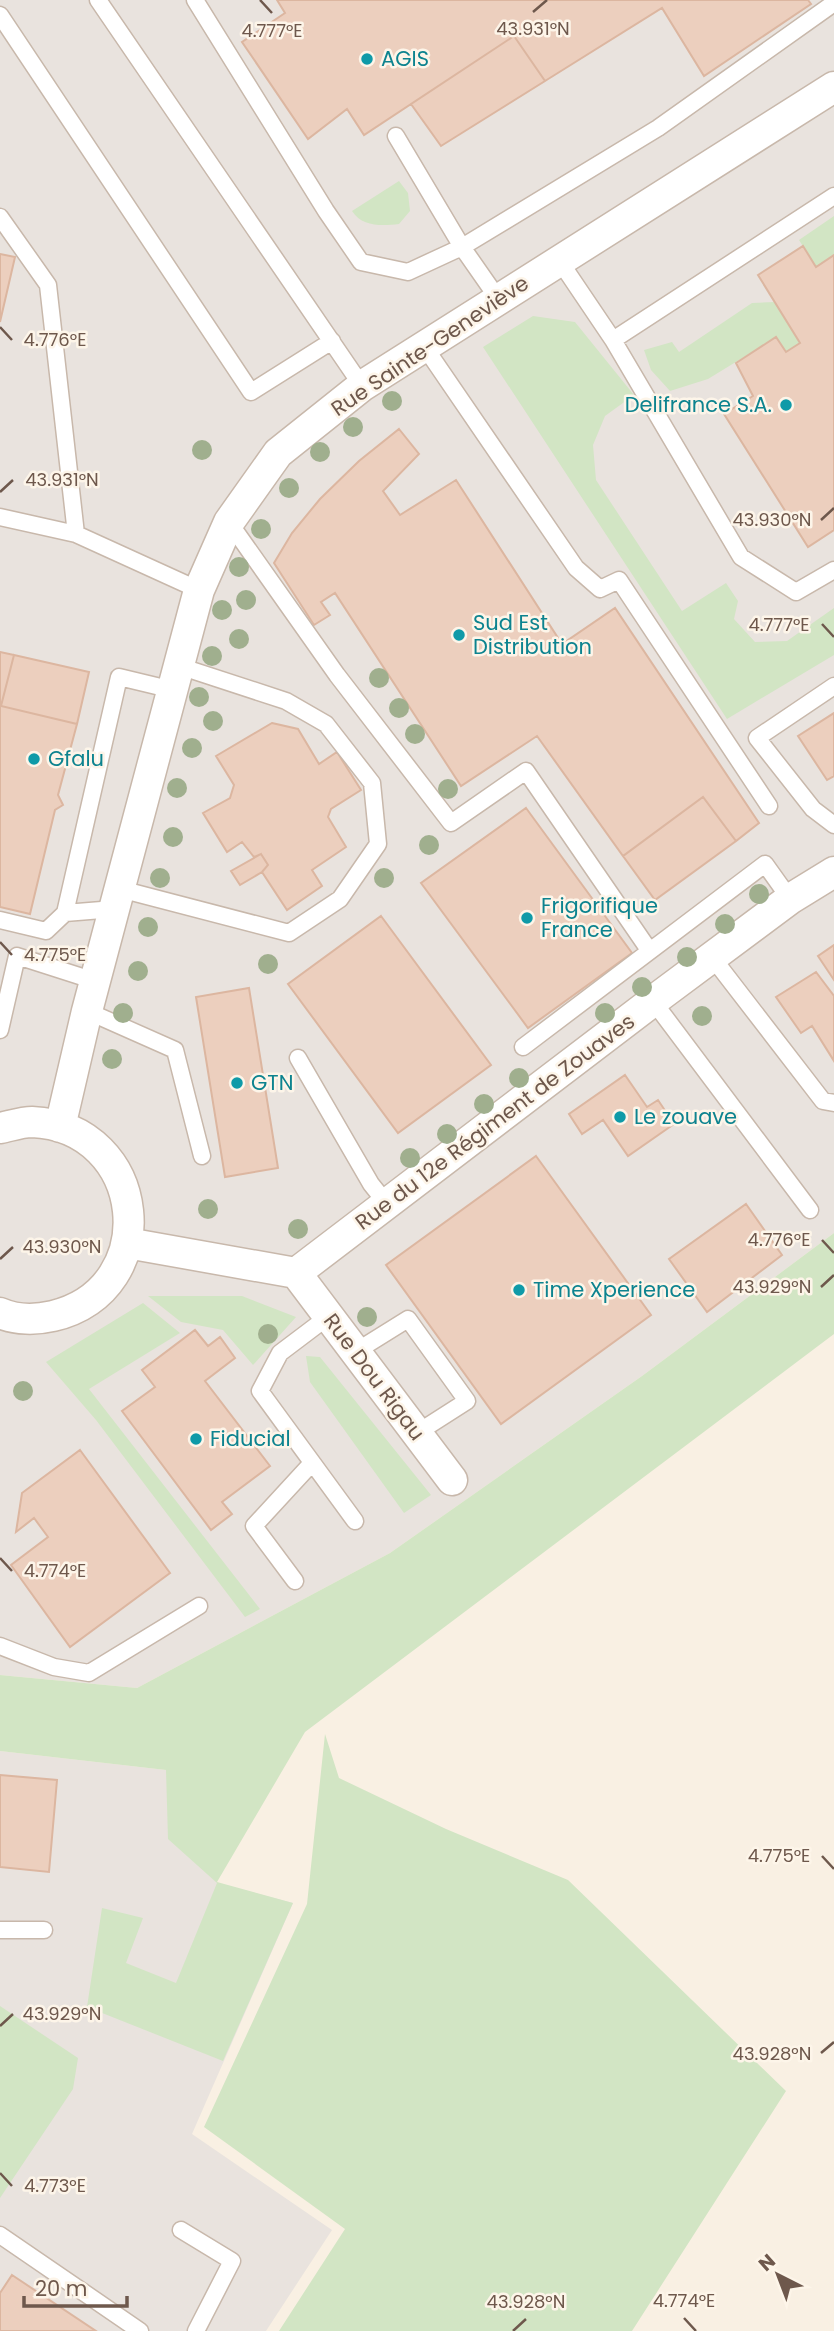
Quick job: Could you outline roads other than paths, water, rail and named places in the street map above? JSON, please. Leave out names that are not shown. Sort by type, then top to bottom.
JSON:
[{"type":"street","name":"Rue Sainte-Geneviève","points":[[60,1127],[87,1011],[200,590],[229,522],[278,453],[362,386],[834,87]]},
{"type":"street","name":"Rue du 12e Régiment de Zouaves","points":[[296,1273],[712,957],[790,899],[834,872]]},
{"type":"street","points":[[0,1128],[30,1122],[60,1127],[87,1139],[114,1167],[123,1185],[130,1213],[127,1243],[116,1271],[95,1295],[69,1312],[3,1323]]},
{"type":"street","points":[[127,1243],[296,1273]]},
{"type":"street","name":"Rue Dou Rigau","points":[[296,1273],[452,1480]]},
{"type":"lane","points":[[98,0],[362,386]]},
{"type":"lane","points":[[195,0],[326,211],[361,262],[408,272],[462,247],[658,128],[834,3]]},
{"type":"lane","points":[[0,15],[251,392],[332,341]]},
{"type":"lane","points":[[396,136],[462,247],[499,300]]},
{"type":"lane","points":[[613,340],[834,195]]},
{"type":"lane","points":[[0,217],[48,285],[76,534]]},
{"type":"lane","points":[[559,260],[613,340],[741,557],[796,592],[834,570]]},
{"type":"lane","points":[[424,346],[576,568],[600,589],[619,580],[769,806]]},
{"type":"lane","points":[[0,517],[76,534],[200,590]]},
{"type":"lane","points":[[229,522],[337,675],[451,823],[526,771],[649,950]]},
{"type":"lane","points":[[0,920],[46,931],[65,913],[117,899],[289,933],[340,899],[378,844],[372,783],[326,724],[286,701],[176,678],[119,677],[65,913]]},
{"type":"lane","points":[[834,686],[757,738],[813,809],[834,825]]},
{"type":"lane","points":[[523,1047],[765,864],[790,899]]},
{"type":"lane","points":[[0,953],[95,981]]},
{"type":"lane","points":[[0,1030],[17,956]]},
{"type":"lane","points":[[712,957],[822,1101],[834,1103]]},
{"type":"lane","points":[[653,1001],[810,1210]]},
{"type":"lane","points":[[87,1011],[175,1050],[202,1156]]},
{"type":"lane","points":[[298,1058],[372,1184],[387,1204]]},
{"type":"lane","points":[[329,1316],[280,1353],[260,1391],[355,1521]]},
{"type":"lane","points":[[355,1352],[408,1319],[467,1401],[417,1433]]},
{"type":"lane","points":[[295,1581],[254,1526],[312,1462]]},
{"type":"lane","points":[[0,1646],[54,1667],[89,1673],[199,1606]]},
{"type":"lane","points":[[0,1930],[44,1930]]},
{"type":"lane","points":[[181,2230],[232,2261],[196,2331]]},
{"type":"lane","points":[[0,2235],[140,2331]]},
{"type":"place","name":"AGIS","points":[[367,59]]},
{"type":"place","name":"Delifrance S.A.","points":[[786,405]]},
{"type":"place","name":"Sud Est Distribution","points":[[459,635]]},
{"type":"place","name":"Gfalu","points":[[34,759]]},
{"type":"place","name":"Frigorifique France","points":[[527,918]]},
{"type":"place","name":"GTN","points":[[237,1083]]},
{"type":"place","name":"Le zouave","points":[[620,1117]]},
{"type":"place","name":"Time Xperience","points":[[519,1290]]},
{"type":"place","name":"Fiducial","points":[[196,1439]]}]
